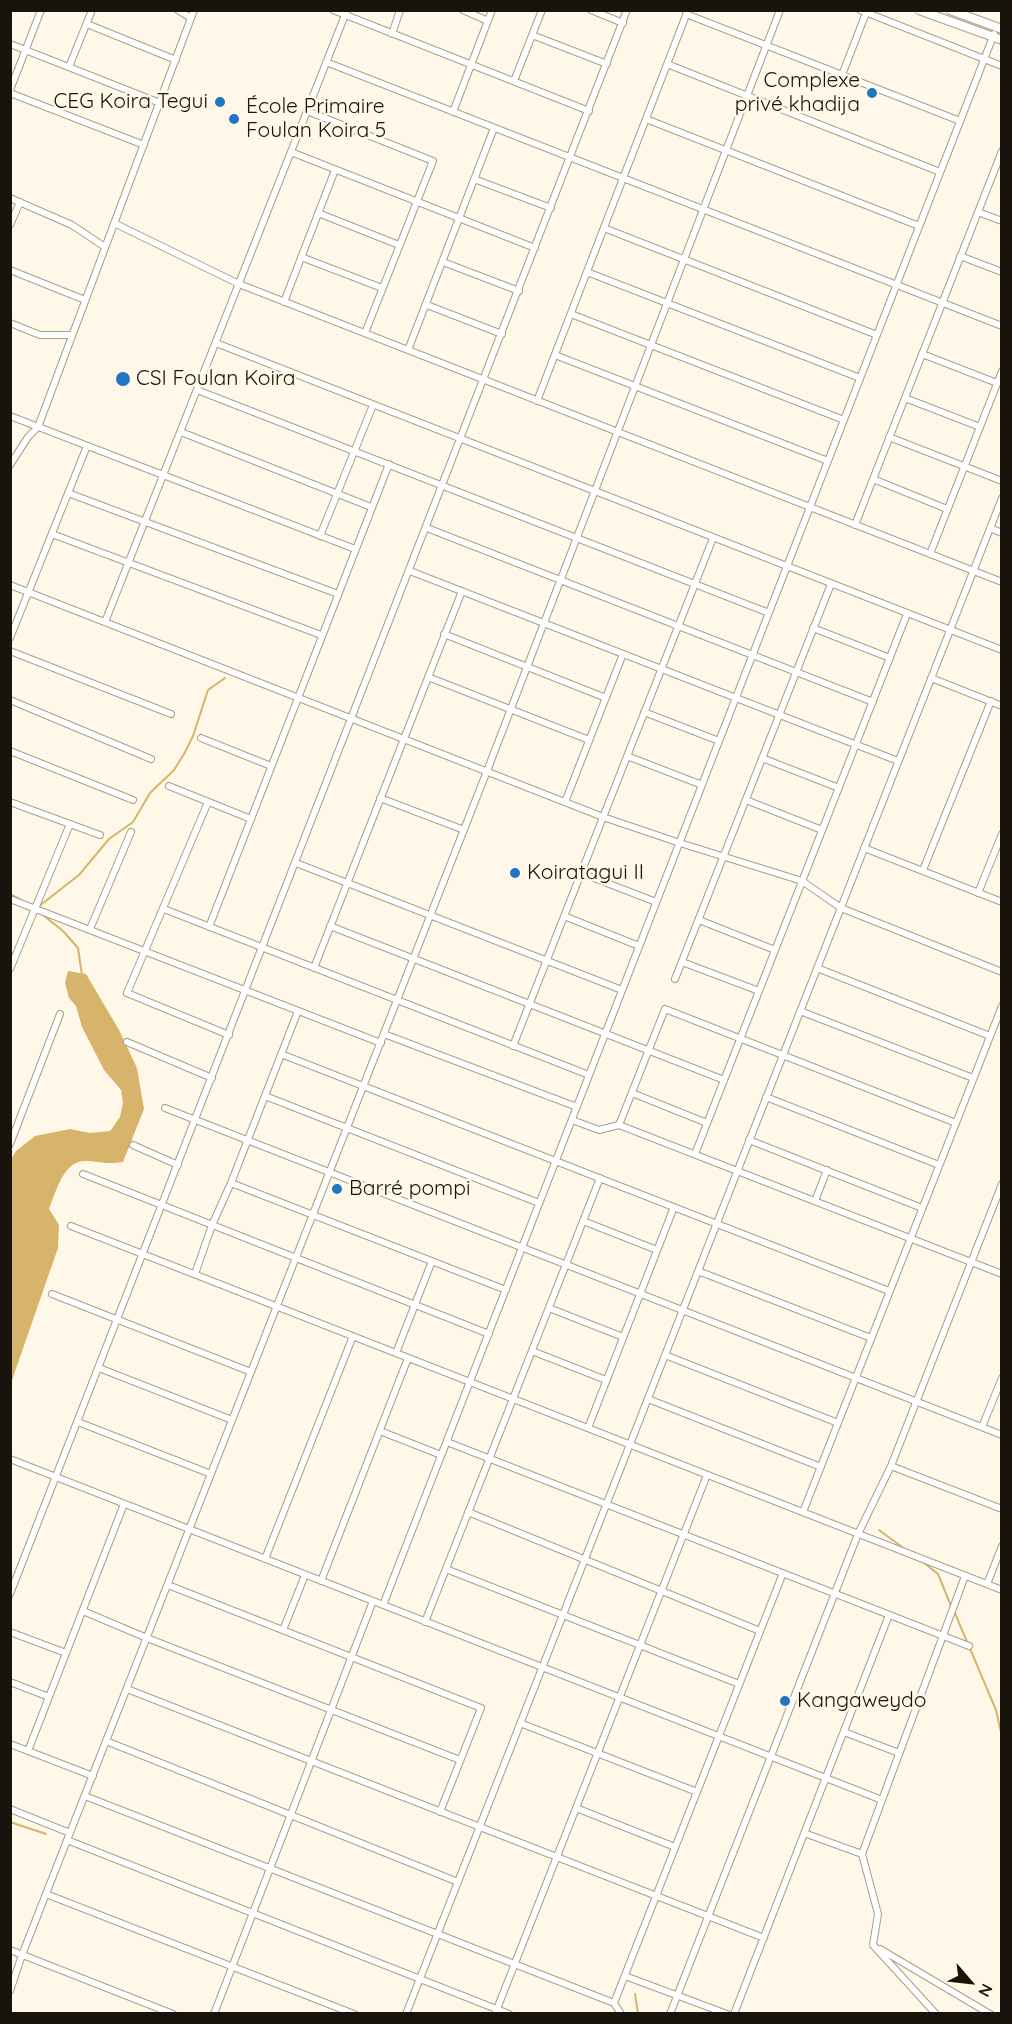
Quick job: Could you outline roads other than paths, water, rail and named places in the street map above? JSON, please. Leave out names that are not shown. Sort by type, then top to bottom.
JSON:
[{"type":"main road","points":[[919,10],[997,39]]},
{"type":"main road","points":[[950,10],[999,28]]},
{"type":"street","points":[[41,10],[10,92],[144,145]]},
{"type":"street","points":[[69,67],[92,10]]},
{"type":"street","points":[[178,10],[192,18]]},
{"type":"street","points":[[10,465],[38,426],[194,10]]},
{"type":"street","points":[[333,10],[346,13],[589,111]]},
{"type":"street","points":[[392,33],[400,10]]},
{"type":"street","points":[[463,10],[488,21]]},
{"type":"street","points":[[453,112],[492,10]]},
{"type":"street","points":[[514,81],[542,10]]},
{"type":"street","points":[[591,10],[623,23]]},
{"type":"street","points":[[10,1594],[627,10]]},
{"type":"street","points":[[10,1991],[22,1955],[511,710],[780,10]]},
{"type":"street","points":[[537,401],[687,12],[960,121]]},
{"type":"street","points":[[842,75],[863,12],[1002,66]]},
{"type":"street","points":[[105,622],[346,13]]},
{"type":"street","points":[[87,24],[176,60]]},
{"type":"street","points":[[383,1605],[940,171],[984,59],[997,39],[999,28]]},
{"type":"street","points":[[532,35],[607,64]]},
{"type":"street","points":[[10,44],[160,103]]},
{"type":"street","points":[[326,62],[1002,326]]},
{"type":"street","points":[[667,64],[940,171]]},
{"type":"street","points":[[307,111],[433,161],[365,333]]},
{"type":"street","points":[[646,120],[919,226]]},
{"type":"street","points":[[408,350],[494,128]]},
{"type":"street","points":[[855,525],[1002,151]]},
{"type":"street","points":[[291,152],[535,248]]},
{"type":"street","points":[[284,302],[335,170]]},
{"type":"street","points":[[994,171],[1002,174]]},
{"type":"street","points":[[474,179],[551,208]]},
{"type":"street","points":[[10,198],[72,225],[105,247]]},
{"type":"street","points":[[10,225],[20,202]]},
{"type":"street","points":[[978,212],[1002,221]]},
{"type":"street","points":[[318,213],[399,245]]},
{"type":"street","points":[[114,224],[239,284],[1002,582]]},
{"type":"street","points":[[604,228],[877,335]]},
{"type":"street","points":[[960,256],[1002,272]]},
{"type":"street","points":[[301,257],[382,288]]},
{"type":"street","points":[[443,262],[519,291]]},
{"type":"street","points":[[10,270],[85,300]]},
{"type":"street","points":[[587,272],[860,378]]},
{"type":"street","points":[[427,305],[502,334]]},
{"type":"street","points":[[571,314],[844,420]]},
{"type":"street","points":[[10,323],[40,335],[72,335]]},
{"type":"street","points":[[216,343],[1002,651]]},
{"type":"street","points":[[922,354],[997,383]]},
{"type":"street","points":[[555,355],[828,461]]},
{"type":"street","points":[[930,554],[1002,371]]},
{"type":"street","points":[[197,390],[769,613]]},
{"type":"street","points":[[905,398],[980,427]]},
{"type":"street","points":[[320,536],[373,405]]},
{"type":"street","points":[[10,416],[355,549]]},
{"type":"street","points":[[181,432],[371,507]]},
{"type":"street","points":[[889,437],[1002,481]]},
{"type":"street","points":[[10,638],[87,446]]},
{"type":"street","points":[[208,927],[388,464]]},
{"type":"street","points":[[873,479],[948,508]]},
{"type":"street","points":[[68,493],[146,520],[338,594]]},
{"type":"street","points":[[406,2013],[1002,498]]},
{"type":"street","points":[[427,528],[873,702]]},
{"type":"street","points":[[990,528],[1002,533]]},
{"type":"street","points":[[52,534],[321,636]]},
{"type":"street","points":[[513,1046],[713,538]]},
{"type":"street","points":[[410,571],[898,761]]},
{"type":"street","points":[[675,979],[831,584]]},
{"type":"street","points":[[10,585],[603,817],[802,881],[841,908],[1002,972]]},
{"type":"street","points":[[314,968],[462,591]]},
{"type":"street","points":[[695,1154],[907,614]]},
{"type":"street","points":[[813,628],[890,658]]},
{"type":"street","points":[[444,634],[606,698]]},
{"type":"street","points":[[10,651],[171,714]]},
{"type":"street","points":[[565,802],[623,654]]},
{"type":"street","points":[[428,677],[589,740]]},
{"type":"street","points":[[931,678],[1002,706]]},
{"type":"street","points":[[10,699],[151,759]]},
{"type":"street","points":[[923,870],[991,701]]},
{"type":"street","points":[[644,712],[719,741]]},
{"type":"street","points":[[201,738],[271,766]]},
{"type":"street","points":[[10,751],[133,800]]},
{"type":"street","points":[[627,756],[702,785]]},
{"type":"street","points":[[762,758],[839,788]]},
{"type":"street","points":[[169,786],[250,819]]},
{"type":"street","points":[[380,798],[464,830]]},
{"type":"street","points":[[746,800],[822,830]]},
{"type":"street","points":[[10,802],[100,835]]},
{"type":"street","points":[[208,802],[127,993],[229,1035]]},
{"type":"street","points":[[10,969],[70,824]]},
{"type":"street","points":[[90,929],[131,832]]},
{"type":"street","points":[[978,893],[1002,834]]},
{"type":"street","points":[[864,848],[1002,902]]},
{"type":"street","points":[[296,863],[622,990]]},
{"type":"street","points":[[581,873],[656,902]]},
{"type":"street","points":[[10,899],[381,1043]]},
{"type":"street","points":[[164,909],[589,1076]]},
{"type":"street","points":[[564,916],[639,946]]},
{"type":"street","points":[[699,920],[775,950]]},
{"type":"street","points":[[330,926],[724,1080]]},
{"type":"street","points":[[682,962],[759,992]]},
{"type":"street","points":[[817,968],[990,1036]]},
{"type":"street","points":[[803,1512],[1002,1006]]},
{"type":"street","points":[[619,1125],[665,1010],[956,1123]]},
{"type":"street","points":[[195,1274],[212,1225],[231,1183],[298,1011]]},
{"type":"street","points":[[800,1011],[973,1078]]},
{"type":"street","points":[[10,1144],[60,1014]]},
{"type":"street","points":[[384,1034],[577,1107]]},
{"type":"street","points":[[127,1042],[212,1078]]},
{"type":"street","points":[[281,1054],[889,1291]]},
{"type":"street","points":[[632,1094],[707,1123]]},
{"type":"street","points":[[265,1096],[539,1203]]},
{"type":"street","points":[[766,1097],[939,1165]]},
{"type":"street","points":[[165,1108],[1002,1435]]},
{"type":"street","points":[[572,1120],[599,1131],[619,1125],[1002,1274]]},
{"type":"street","points":[[749,1140],[922,1208]]},
{"type":"street","points":[[133,1145],[178,1165]]},
{"type":"street","points":[[815,1201],[826,1170]]},
{"type":"street","points":[[82,1174],[489,1334]]},
{"type":"street","points":[[425,1622],[600,1178]]},
{"type":"street","points":[[231,1183],[506,1290]]},
{"type":"street","points":[[670,2013],[858,1534],[891,1466],[1002,1184]]},
{"type":"street","points":[[994,1204],[1002,1207]]},
{"type":"street","points":[[588,1428],[674,1207]]},
{"type":"street","points":[[583,1221],[657,1250]]},
{"type":"street","points":[[71,1226],[1002,1590]]},
{"type":"street","points":[[396,1353],[432,1261]]},
{"type":"street","points":[[698,1271],[871,1338]]},
{"type":"street","points":[[52,1294],[251,1372]]},
{"type":"street","points":[[549,1308],[623,1337]]},
{"type":"street","points":[[265,1559],[353,1336]]},
{"type":"street","points":[[532,1351],[606,1380]]},
{"type":"street","points":[[665,1355],[838,1423]]},
{"type":"street","points":[[321,1581],[408,1358]]},
{"type":"street","points":[[99,1368],[232,1420]]},
{"type":"street","points":[[982,1427],[1002,1378]]},
{"type":"street","points":[[648,1399],[821,1467]]},
{"type":"street","points":[[78,1422],[211,1474]]},
{"type":"street","points":[[380,1431],[441,1455]]},
{"type":"street","points":[[447,1442],[969,1646]]},
{"type":"street","points":[[10,1459],[882,1800]]},
{"type":"street","points":[[891,1466],[1002,1509]]},
{"type":"street","points":[[496,2011],[707,1475]]},
{"type":"street","points":[[28,1751],[124,1504]]},
{"type":"street","points":[[468,1512],[760,1630]]},
{"type":"street","points":[[987,1584],[1002,1546]]},
{"type":"street","points":[[446,1569],[739,1684]]},
{"type":"street","points":[[614,2002],[783,1573]]},
{"type":"street","points":[[283,1630],[305,1575]]},
{"type":"street","points":[[873,1945],[878,1914],[862,1854],[965,1576]]},
{"type":"street","points":[[168,1585],[481,1707],[440,1812]]},
{"type":"street","points":[[214,2013],[373,1601]]},
{"type":"street","points":[[83,1611],[460,1760]]},
{"type":"street","points":[[735,2013],[889,1615]]},
{"type":"street","points":[[10,1632],[66,1653]]},
{"type":"street","points":[[10,1682],[49,1696]]},
{"type":"street","points":[[127,1689],[764,1938]]},
{"type":"street","points":[[520,1723],[697,1792]]},
{"type":"street","points":[[844,1732],[899,1753]]},
{"type":"street","points":[[106,1741],[458,1882]]},
{"type":"street","points":[[10,1744],[93,1776]]},
{"type":"street","points":[[85,1796],[614,2002],[621,2013]]},
{"type":"street","points":[[576,1808],[675,1847]]},
{"type":"street","points":[[13,1811],[70,1833]]},
{"type":"street","points":[[804,1833],[862,1854]]},
{"type":"street","points":[[67,1840],[420,1978],[496,2011],[509,2013]]},
{"type":"street","points":[[46,1894],[354,2013]]},
{"type":"street","points":[[873,1945],[936,2013]]},
{"type":"street","points":[[873,1945],[990,2013]]},
{"type":"street","points":[[10,1950],[173,2013]]},
{"type":"street","points":[[625,1976],[728,2013]]},
{"type":"waterway","points":[[38,907],[79,875],[109,839],[133,822],[150,793],[174,770],[184,754],[193,736],[208,690],[225,678]]},
{"type":"waterway","points":[[10,894],[21,900]]},
{"type":"waterway","points":[[43,915],[63,931],[78,948],[82,975]]},
{"type":"waterway","points":[[879,1530],[906,1550]]},
{"type":"waterway","points":[[923,1562],[938,1574],[951,1606]]},
{"type":"waterway","points":[[954,1611],[996,1710],[1002,1737]]},
{"type":"waterway","points":[[10,1822],[46,1834]]},
{"type":"waterway","points":[[635,1994],[638,2014]]},
{"type":"place","name":"Complexe privé khadija","points":[[872,93]]},
{"type":"place","name":"CEG Koira Tegui","points":[[220,102]]},
{"type":"place","name":"École Primaire Foulan Koira 5","points":[[234,119]]},
{"type":"place","name":"CSI Foulan Koira","points":[[123,379]]},
{"type":"place","name":"Koiratagui II","points":[[515,873]]},
{"type":"place","name":"Barré pompi","points":[[337,1189]]},
{"type":"place","name":"Kangaweydo","points":[[785,1701]]}]
